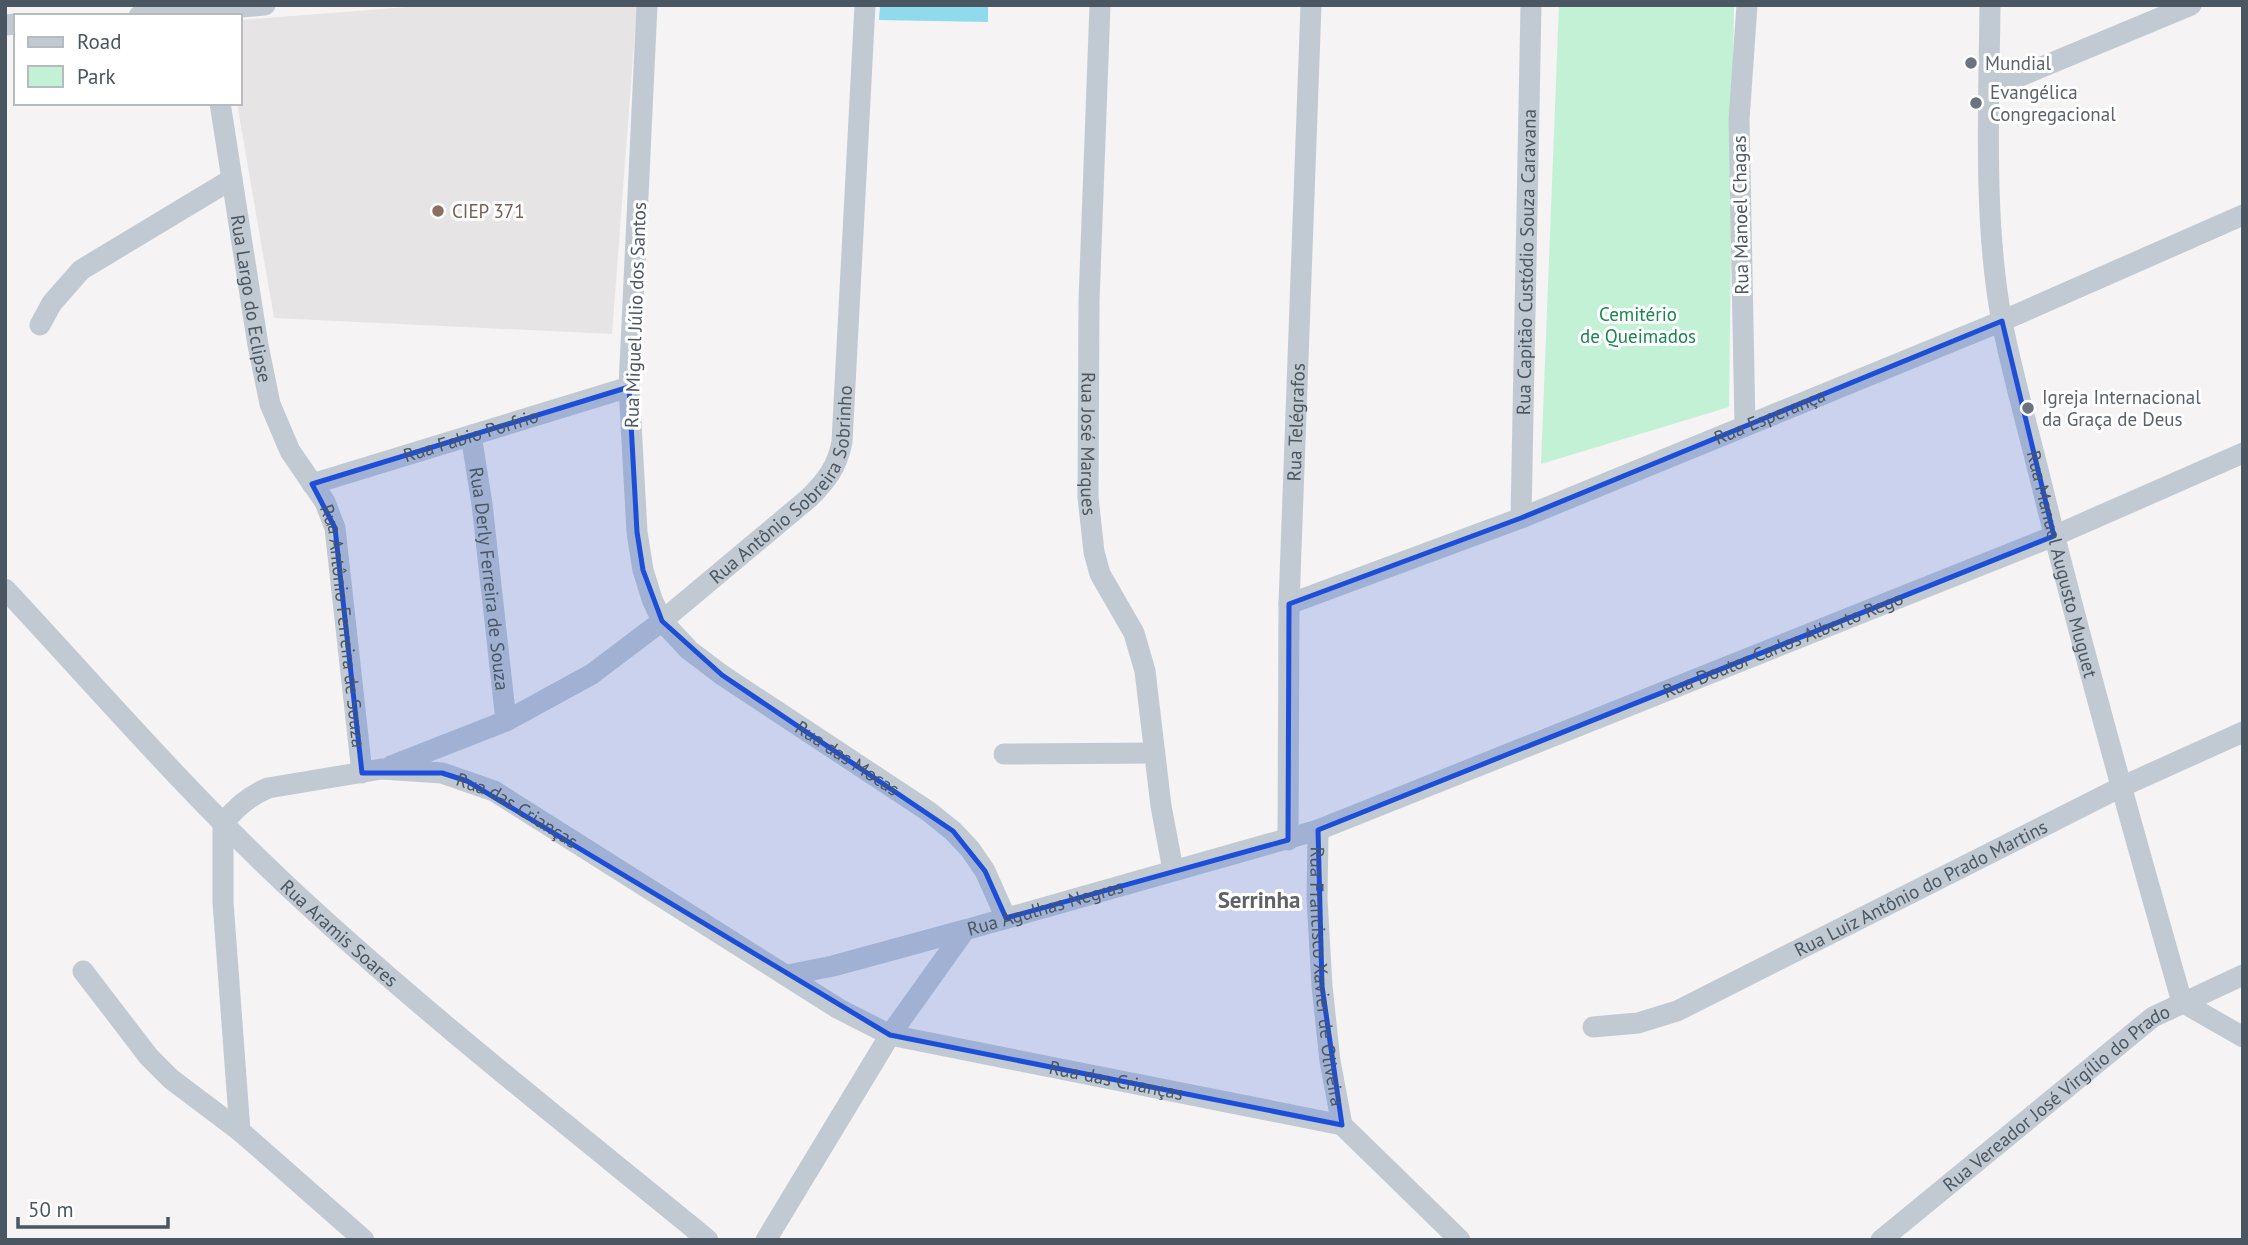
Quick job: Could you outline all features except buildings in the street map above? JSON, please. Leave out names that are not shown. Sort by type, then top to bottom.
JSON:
[{"type":"street","points":[[184,14],[265,5]]},
{"type":"street","name":"Rua Miguel Júlio dos Santos","points":[[647,5],[629,387],[637,532],[643,570],[662,621]]},
{"type":"street","name":"Rua Antônio Sobreira Sobrinho","points":[[372,771],[506,722],[592,674],[662,621],[809,498],[829,478],[838,461],[842,442],[865,5]]},
{"type":"street","name":"Rua José Marques","points":[[1100,5],[1089,300],[1089,508],[1094,552],[1100,574],[1140,649],[1161,806],[1173,870]]},
{"type":"street","name":"Rua Telégrafos","points":[[1288,840],[1289,604],[1311,5]]},
{"type":"street","name":"Rua Capitão Custódio Souza Caravana","points":[[1521,518],[1531,5]]},
{"type":"street","name":"Rua Manoel Chagas","points":[[1745,426],[1739,120],[1747,5]]},
{"type":"street","name":"Rua Manuel Augusto Muguet","points":[[1990,5],[1993,239],[2002,321],[2054,536],[2120,788],[2182,1002]]},
{"type":"street","points":[[1989,89],[2191,5]]},
{"type":"street","name":"Rua Largo do Eclipse","points":[[220,105],[258,345],[270,404],[290,451],[312,484]]},
{"type":"street","points":[[40,325],[52,303],[81,270],[232,179]]},
{"type":"street","name":"Rua Esperança","points":[[1289,604],[1521,518],[2002,321],[2243,215]]},
{"type":"street","name":"Rua Fabio Porfrio","points":[[312,484],[629,387]]},
{"type":"street","name":"Rua Derly Ferreira de Souza","points":[[471,435],[482,504],[506,722]]},
{"type":"street","name":"Rua Doutor Carlos Alberto Rego","points":[[1318,830],[2054,536],[2243,453]]},
{"type":"street","name":"Rua Antônio Ferreira de Souza","points":[[312,484],[325,502],[335,528],[372,771]]},
{"type":"street","name":"Rua Aramis Soares","points":[[5,589],[223,823],[298,896],[467,1043],[708,1240]]},
{"type":"street","name":"Rua das Mocas","points":[[662,621],[689,650],[722,675],[928,811],[953,831],[985,871],[1006,918]]},
{"type":"street","name":"Rua Luiz Antônio do Prado Martins","points":[[1593,1027],[1638,1023],[1676,1011],[2120,788],[2243,732]]},
{"type":"street","points":[[1004,754],[1154,753]]},
{"type":"street","name":"Rua das Crianças","points":[[223,823],[244,801],[268,788],[372,771],[442,774],[494,791],[839,1009],[890,1035],[1342,1125]]},
{"type":"street","points":[[223,823],[223,902],[240,1131]]},
{"type":"street","name":"Rua Agulhas Negras","points":[[766,1240],[890,1035],[965,930],[1318,830]]},
{"type":"street","name":"Rua Francisco Xavier de Oliveira","points":[[1318,830],[1317,899],[1322,986],[1329,1061],[1342,1125],[1460,1240]]},
{"type":"street","points":[[788,975],[833,966],[965,930]]},
{"type":"street","points":[[83,971],[149,1057],[192,1097],[240,1131],[364,1240]]},
{"type":"street","name":"Rua Vereador José Virgílio do Prado","points":[[1881,1240],[2153,1017],[2243,975]]},
{"type":"street","points":[[2182,1002],[2243,1037]]},
{"type":"highlighted area","points":[[2002,321],[2054,536],[1318,830],[1322,986],[1342,1125],[890,1035],[467,781],[442,773],[362,773],[335,528],[312,484],[629,387],[637,532],[643,570],[662,621],[722,675],[953,831],[985,871],[1006,918],[1288,840],[1289,604],[1521,518]]},
{"type":"shaded area","name":"CIEP 371","points":[[433,5],[637,5],[612,334],[274,318],[237,105],[242,105],[242,20]]},
{"type":"green space","name":"Cemitério de Queimados","points":[[1559,5],[1734,5],[1729,407],[1541,464]]},
{"type":"water","points":[[880,5],[988,5],[988,22],[879,20]]},
{"type":"place","name":"Mundial","points":[[1971,63]]},
{"type":"place","name":"Evangélica Congregacional","points":[[1976,103]]},
{"type":"place","name":"CIEP 371","points":[[438,211]]},
{"type":"place","name":"Igreja Internacional da Graça de Deus","points":[[2028,408]]},
{"type":"district","name":"Serrinha","points":[[1259,899]]}]
